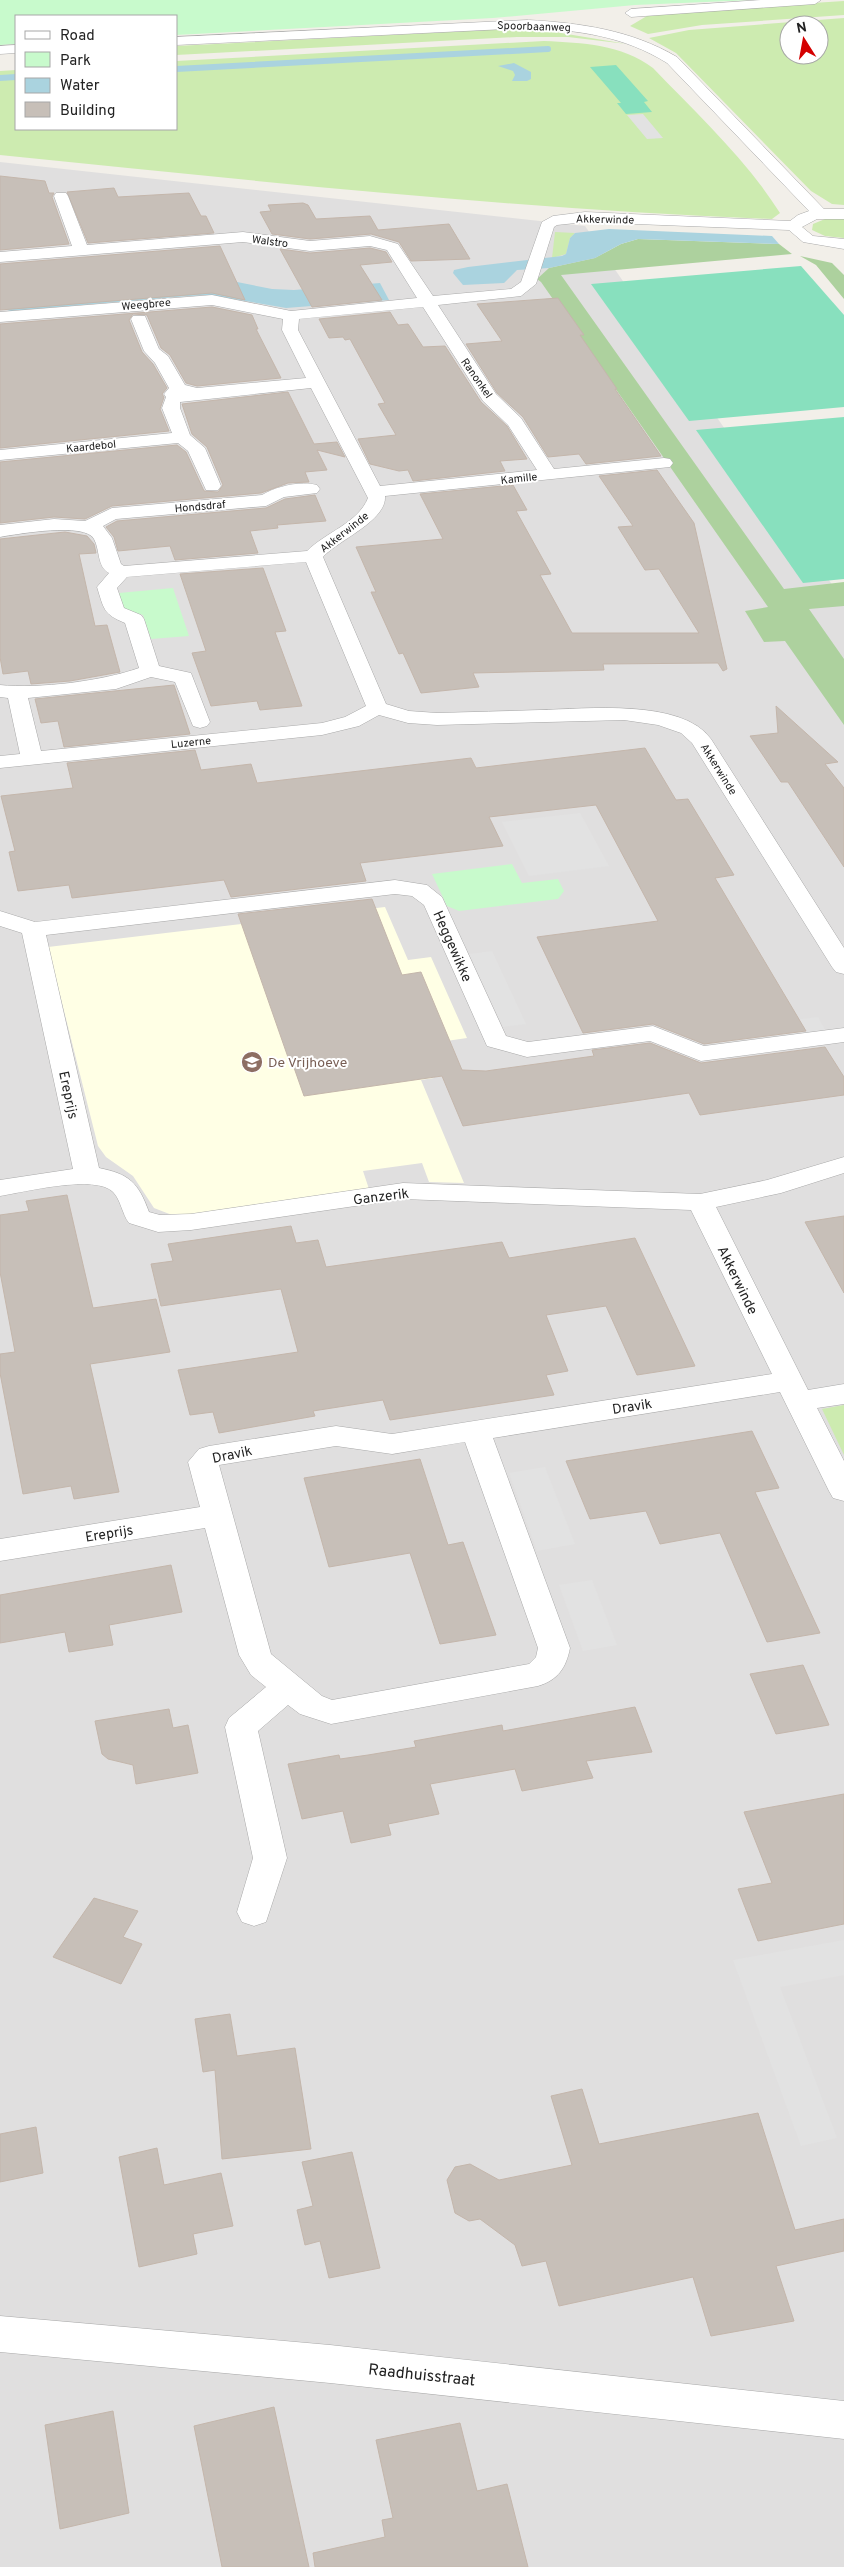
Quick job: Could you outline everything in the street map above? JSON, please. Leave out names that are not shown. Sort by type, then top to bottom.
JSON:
[{"type":"street","points":[[596,30],[622,17],[815,0]]},
{"type":"street","points":[[619,2],[622,17]]},
{"type":"street","name":"Spoorbaanweg","points":[[178,41],[494,24],[560,25],[596,30],[641,42],[653,47],[672,60],[820,214]]},
{"type":"street","points":[[0,50],[15,49]]},
{"type":"street","points":[[61,196],[81,250]]},
{"type":"street","points":[[844,214],[820,214],[803,218],[794,226],[798,234],[806,238],[844,244]]},
{"type":"street","name":"Akkerwinde","points":[[794,226],[585,217],[553,220],[547,225],[528,284],[515,293],[314,312],[291,316],[290,330],[377,498],[374,507],[313,556],[377,708],[408,717],[437,719],[624,714],[662,719],[688,729],[700,740],[844,967]]},
{"type":"street","name":"Walstro","points":[[0,257],[243,237],[310,246],[370,241],[380,242],[393,247],[427,302]]},
{"type":"street","name":"Weegbree","points":[[0,317],[212,300],[291,316]]},
{"type":"street","name":"Ranonkel","points":[[427,302],[489,398],[515,422],[548,475]]},
{"type":"street","points":[[139,319],[152,351],[162,360],[182,394]]},
{"type":"street","points":[[212,486],[196,448],[182,438],[170,408],[172,401],[182,394],[316,382]]},
{"type":"street","name":"Kaardebol","points":[[0,455],[182,438]]},
{"type":"street","name":"Kamille","points":[[373,492],[664,463]]},
{"type":"street","name":"Hondsdraf","points":[[90,526],[112,514],[266,500],[280,492],[311,489]]},
{"type":"street","points":[[0,531],[69,525],[90,526],[100,532],[112,567],[121,572],[313,556]]},
{"type":"street","points":[[121,572],[107,587],[115,612],[134,619],[150,671]]},
{"type":"street","points":[[32,759],[9,692],[116,683],[150,671],[184,677],[200,722]]},
{"type":"street","name":"Luzerne","points":[[0,762],[322,728],[352,722],[377,708]]},
{"type":"street","name":"Heggewikke","points":[[0,918],[33,929],[395,887],[419,890],[434,902],[496,1041],[527,1050],[653,1033],[702,1054],[844,1035]]},
{"type":"street","name":"Ereprijs","points":[[33,929],[87,1176]]},
{"type":"street","points":[[700,1202],[772,1187],[844,1165]]},
{"type":"street","points":[[0,1188],[87,1176]]},
{"type":"street","name":"Ganzerik","points":[[87,1176],[111,1178],[128,1190],[138,1216],[158,1224],[191,1222],[403,1191],[700,1202]]},
{"type":"street","name":"Akkerwinde","points":[[700,1202],[844,1491]]},
{"type":"street","name":"Dravik","points":[[475,1430],[554,1648],[551,1662],[538,1674],[331,1712],[311,1705],[262,1667],[255,1656],[203,1462],[209,1456],[336,1436],[392,1444],[475,1430],[794,1391],[844,1394]]},
{"type":"street","name":"Ereprijs","points":[[0,1550],[217,1515]]},
{"type":"street","points":[[254,1912],[270,1858],[242,1727],[288,1687]]},
{"type":"street","name":"Raadhuisstraat","points":[[0,2334],[330,2364],[844,2420]]},
{"type":"shaded area","points":[[643,114],[663,138],[647,139],[627,115]]},
{"type":"shaded area","points":[[0,162],[585,226],[844,602],[844,2567],[0,2567]]},
{"type":"shaded area","points":[[580,813],[609,866],[529,876],[502,822]]},
{"type":"shaded area","name":"De Vrijhoeve","points":[[385,907],[408,960],[431,957],[467,1038],[419,1045],[434,1078],[421,1080],[464,1183],[429,1182],[422,1163],[363,1171],[369,1189],[187,1215],[172,1215],[154,1208],[133,1176],[106,1157],[98,1146],[48,947]]},
{"type":"shaded area","points":[[492,951],[526,1024],[503,1027],[469,954]]},
{"type":"shaded area","points":[[818,1017],[825,1030],[709,1045],[702,1032]]},
{"type":"shaded area","points":[[545,1467],[575,1544],[537,1551],[509,1473]]},
{"type":"shaded area","points":[[592,1580],[617,1645],[583,1651],[559,1585]]},
{"type":"shaded area","points":[[844,1940],[844,1975],[780,1987],[837,2138],[801,2146],[733,1960]]},
{"type":"green space","points":[[0,0],[753,0],[635,5],[493,18],[178,35],[178,15],[15,15],[15,44],[0,45]]},
{"type":"green space","points":[[844,1],[844,15],[779,15],[779,20],[702,25],[648,34],[630,26],[652,13]]},
{"type":"green space","points":[[844,18],[844,205],[832,204],[811,191],[676,53],[649,38],[689,30],[779,23],[779,65],[829,65],[829,19]]},
{"type":"green space","points":[[507,29],[537,29],[627,44],[568,37],[517,37],[178,55],[178,46]]},
{"type":"green space","points":[[544,41],[587,44],[615,49],[641,60],[653,68],[704,120],[752,174],[780,213],[772,219],[482,201],[193,175],[0,155],[0,71],[15,70],[15,130],[178,130],[178,61]]},
{"type":"green space","points":[[616,65],[648,101],[644,102],[652,112],[626,114],[617,103],[621,103],[590,67]]},
{"type":"green space","points":[[825,219],[844,219],[844,238],[825,236],[812,230],[813,224]]},
{"type":"green space","points":[[555,232],[575,233],[570,238],[566,254],[552,258]]},
{"type":"green space","points":[[638,239],[779,244],[792,254],[561,275],[784,589],[844,582],[844,606],[809,609],[844,659],[844,725],[785,641],[764,642],[745,611],[768,607],[541,282],[537,279],[549,268],[595,258],[621,244]]},
{"type":"green space","points":[[800,256],[832,263],[844,275],[844,299],[816,265]]},
{"type":"green space","points":[[801,266],[844,315],[844,407],[689,421],[591,284]]},
{"type":"green space","points":[[844,417],[844,579],[803,583],[696,430]]},
{"type":"green space","points":[[173,588],[189,636],[151,639],[143,615],[124,610],[119,593]]},
{"type":"green space","points":[[512,864],[522,883],[558,879],[564,891],[558,899],[459,911],[447,906],[432,874]]},
{"type":"green space","points":[[844,1405],[844,1455],[822,1409]]},
{"type":"water","points":[[514,63],[531,72],[531,79],[527,81],[512,81],[515,75],[513,71],[498,66]]},
{"type":"water","points":[[609,229],[772,236],[779,244],[638,239],[621,244],[595,258],[549,268],[517,270],[504,283],[463,285],[453,273],[454,270],[468,267],[562,256],[566,254],[570,238],[575,233]]},
{"type":"water","points":[[232,281],[272,289],[294,290],[380,283],[389,300],[286,308],[210,295],[11,311],[0,308],[0,298]]},
{"type":"building","points":[[0,176],[45,181],[49,193],[54,193],[52,197],[69,244],[0,250]]},
{"type":"building","points":[[114,188],[118,197],[189,193],[201,216],[206,216],[214,233],[88,243],[67,192]]},
{"type":"building","points":[[303,203],[308,205],[316,219],[370,216],[378,230],[449,224],[470,259],[411,261],[399,242],[371,234],[310,239],[272,234],[260,212],[271,211],[268,205]]},
{"type":"building","points":[[220,246],[245,300],[212,293],[0,310],[0,264]]},
{"type":"building","points":[[370,248],[386,252],[392,262],[360,265],[382,300],[312,307],[280,249],[310,253]]},
{"type":"building","points":[[558,298],[584,335],[580,335],[617,389],[615,389],[661,456],[586,464],[579,454],[548,457],[523,417],[497,393],[466,344],[502,341],[477,304]]},
{"type":"building","points":[[212,307],[252,315],[258,329],[256,329],[281,378],[197,386],[186,383],[170,355],[161,348],[147,315],[133,314],[129,320],[142,352],[153,364],[167,388],[162,394],[164,397],[160,409],[169,431],[0,448],[0,324]]},
{"type":"building","points":[[390,312],[398,325],[408,324],[423,347],[445,346],[481,402],[507,426],[527,459],[500,461],[505,471],[413,481],[408,470],[399,471],[370,464],[358,439],[396,435],[378,404],[385,403],[350,339],[345,340],[343,337],[329,338],[319,319]]},
{"type":"building","points":[[288,392],[314,444],[337,442],[345,457],[317,450],[327,470],[305,472],[309,482],[288,483],[261,493],[112,506],[85,519],[54,517],[0,523],[0,462],[177,445],[186,452],[204,491],[218,492],[223,485],[207,447],[192,434],[182,404]]},
{"type":"building","points":[[657,470],[694,523],[727,669],[723,671],[718,663],[603,664],[604,670],[473,673],[479,687],[421,693],[403,653],[399,654],[371,592],[376,592],[356,547],[443,539],[420,494],[513,485],[527,510],[516,511],[551,574],[540,575],[572,633],[699,633],[659,569],[645,570],[618,527],[633,526],[599,476]]},
{"type":"building","points":[[315,495],[326,521],[277,525],[278,528],[250,531],[258,553],[175,560],[170,546],[118,551],[114,537],[106,527],[117,521],[266,508],[285,499]]},
{"type":"building","points":[[65,532],[87,536],[94,544],[96,553],[79,554],[95,626],[107,625],[120,672],[70,681],[31,684],[28,671],[3,674],[0,657],[0,539]]},
{"type":"building","points":[[263,568],[286,631],[275,632],[302,706],[260,710],[257,701],[211,706],[192,653],[206,651],[180,574]]},
{"type":"building","points":[[174,685],[190,734],[64,747],[58,721],[41,723],[35,699]]},
{"type":"building","points":[[776,706],[838,762],[825,764],[844,788],[844,867],[788,782],[781,782],[750,736],[778,733]]},
{"type":"building","points":[[645,748],[676,800],[688,799],[734,875],[715,878],[806,1031],[704,1044],[653,1024],[583,1033],[537,937],[658,921],[596,805],[489,817],[503,846],[360,863],[366,881],[231,897],[224,880],[72,898],[69,885],[18,891],[9,852],[15,851],[1,796],[73,788],[67,763],[195,750],[201,770],[251,764],[257,783],[471,758],[476,768]]},
{"type":"building","points":[[372,899],[402,975],[421,972],[462,1070],[486,1071],[594,1056],[592,1050],[650,1043],[701,1063],[825,1047],[844,1077],[844,1095],[700,1115],[689,1093],[463,1126],[442,1076],[304,1096],[292,1062],[290,1063],[238,914]]},
{"type":"building","points":[[67,1195],[93,1308],[156,1299],[170,1352],[90,1364],[119,1492],[74,1499],[71,1486],[23,1494],[0,1373],[0,1354],[15,1352],[0,1272],[0,1215],[29,1211],[26,1201]]},
{"type":"building","points":[[844,1216],[844,1293],[805,1222]]},
{"type":"building","points":[[291,1226],[296,1243],[318,1240],[326,1267],[502,1242],[509,1258],[635,1238],[695,1366],[637,1375],[606,1306],[546,1315],[568,1371],[546,1375],[554,1395],[390,1420],[383,1400],[313,1411],[315,1416],[219,1433],[213,1412],[190,1415],[178,1370],[298,1352],[281,1289],[161,1306],[151,1264],[173,1261],[168,1244]]},
{"type":"building","points":[[752,1431],[779,1488],[755,1492],[820,1633],[767,1642],[720,1533],[660,1544],[646,1511],[590,1519],[566,1461]]},
{"type":"building","points":[[420,1459],[448,1545],[463,1542],[496,1635],[440,1644],[410,1553],[329,1567],[304,1478]]},
{"type":"building","points":[[171,1565],[182,1612],[109,1625],[113,1645],[69,1652],[65,1632],[0,1643],[0,1595]]},
{"type":"building","points":[[803,1665],[829,1725],[776,1734],[750,1674]]},
{"type":"building","points":[[635,1707],[652,1752],[586,1761],[593,1778],[522,1791],[515,1769],[430,1784],[439,1814],[388,1824],[391,1835],[351,1843],[343,1811],[302,1819],[288,1764],[339,1755],[340,1759],[368,1755],[416,1747],[414,1741],[502,1725],[503,1731]]},
{"type":"building","points":[[169,1709],[173,1728],[188,1725],[198,1773],[136,1784],[133,1765],[108,1759],[102,1754],[95,1721]]},
{"type":"building","points":[[844,1794],[844,1924],[758,1941],[738,1889],[772,1883],[744,1812]]},
{"type":"building","points":[[94,1898],[138,1911],[123,1937],[142,1944],[121,1984],[53,1957]]},
{"type":"building","points":[[230,2014],[237,2056],[295,2048],[311,2149],[222,2159],[215,2070],[203,2072],[195,2019]]},
{"type":"building","points":[[582,2089],[599,2144],[758,2113],[795,2230],[844,2219],[844,2251],[776,2266],[794,2321],[711,2336],[693,2277],[559,2306],[546,2261],[522,2266],[515,2245],[480,2219],[469,2221],[455,2213],[447,2180],[455,2167],[470,2164],[499,2180],[572,2165],[551,2096]]},
{"type":"building","points":[[36,2127],[43,2173],[0,2182],[0,2134]]},
{"type":"building","points":[[157,2148],[164,2185],[221,2173],[233,2226],[193,2234],[197,2254],[139,2267],[119,2157]]},
{"type":"building","points":[[352,2152],[380,2268],[329,2278],[320,2241],[305,2245],[297,2210],[313,2206],[302,2162]]},
{"type":"building","points":[[274,2407],[309,2567],[222,2567],[194,2426]]},
{"type":"building","points":[[113,2411],[129,2513],[60,2529],[45,2425]]},
{"type":"building","points":[[460,2423],[477,2491],[507,2484],[528,2567],[315,2567],[313,2553],[385,2537],[382,2520],[393,2518],[376,2440]]},
{"type":"waterway","points":[[178,69],[548,49]]},
{"type":"waterway","points":[[0,78],[15,77]]},
{"type":"place","name":"De Vrijhoeve","points":[[252,1062]]}]
